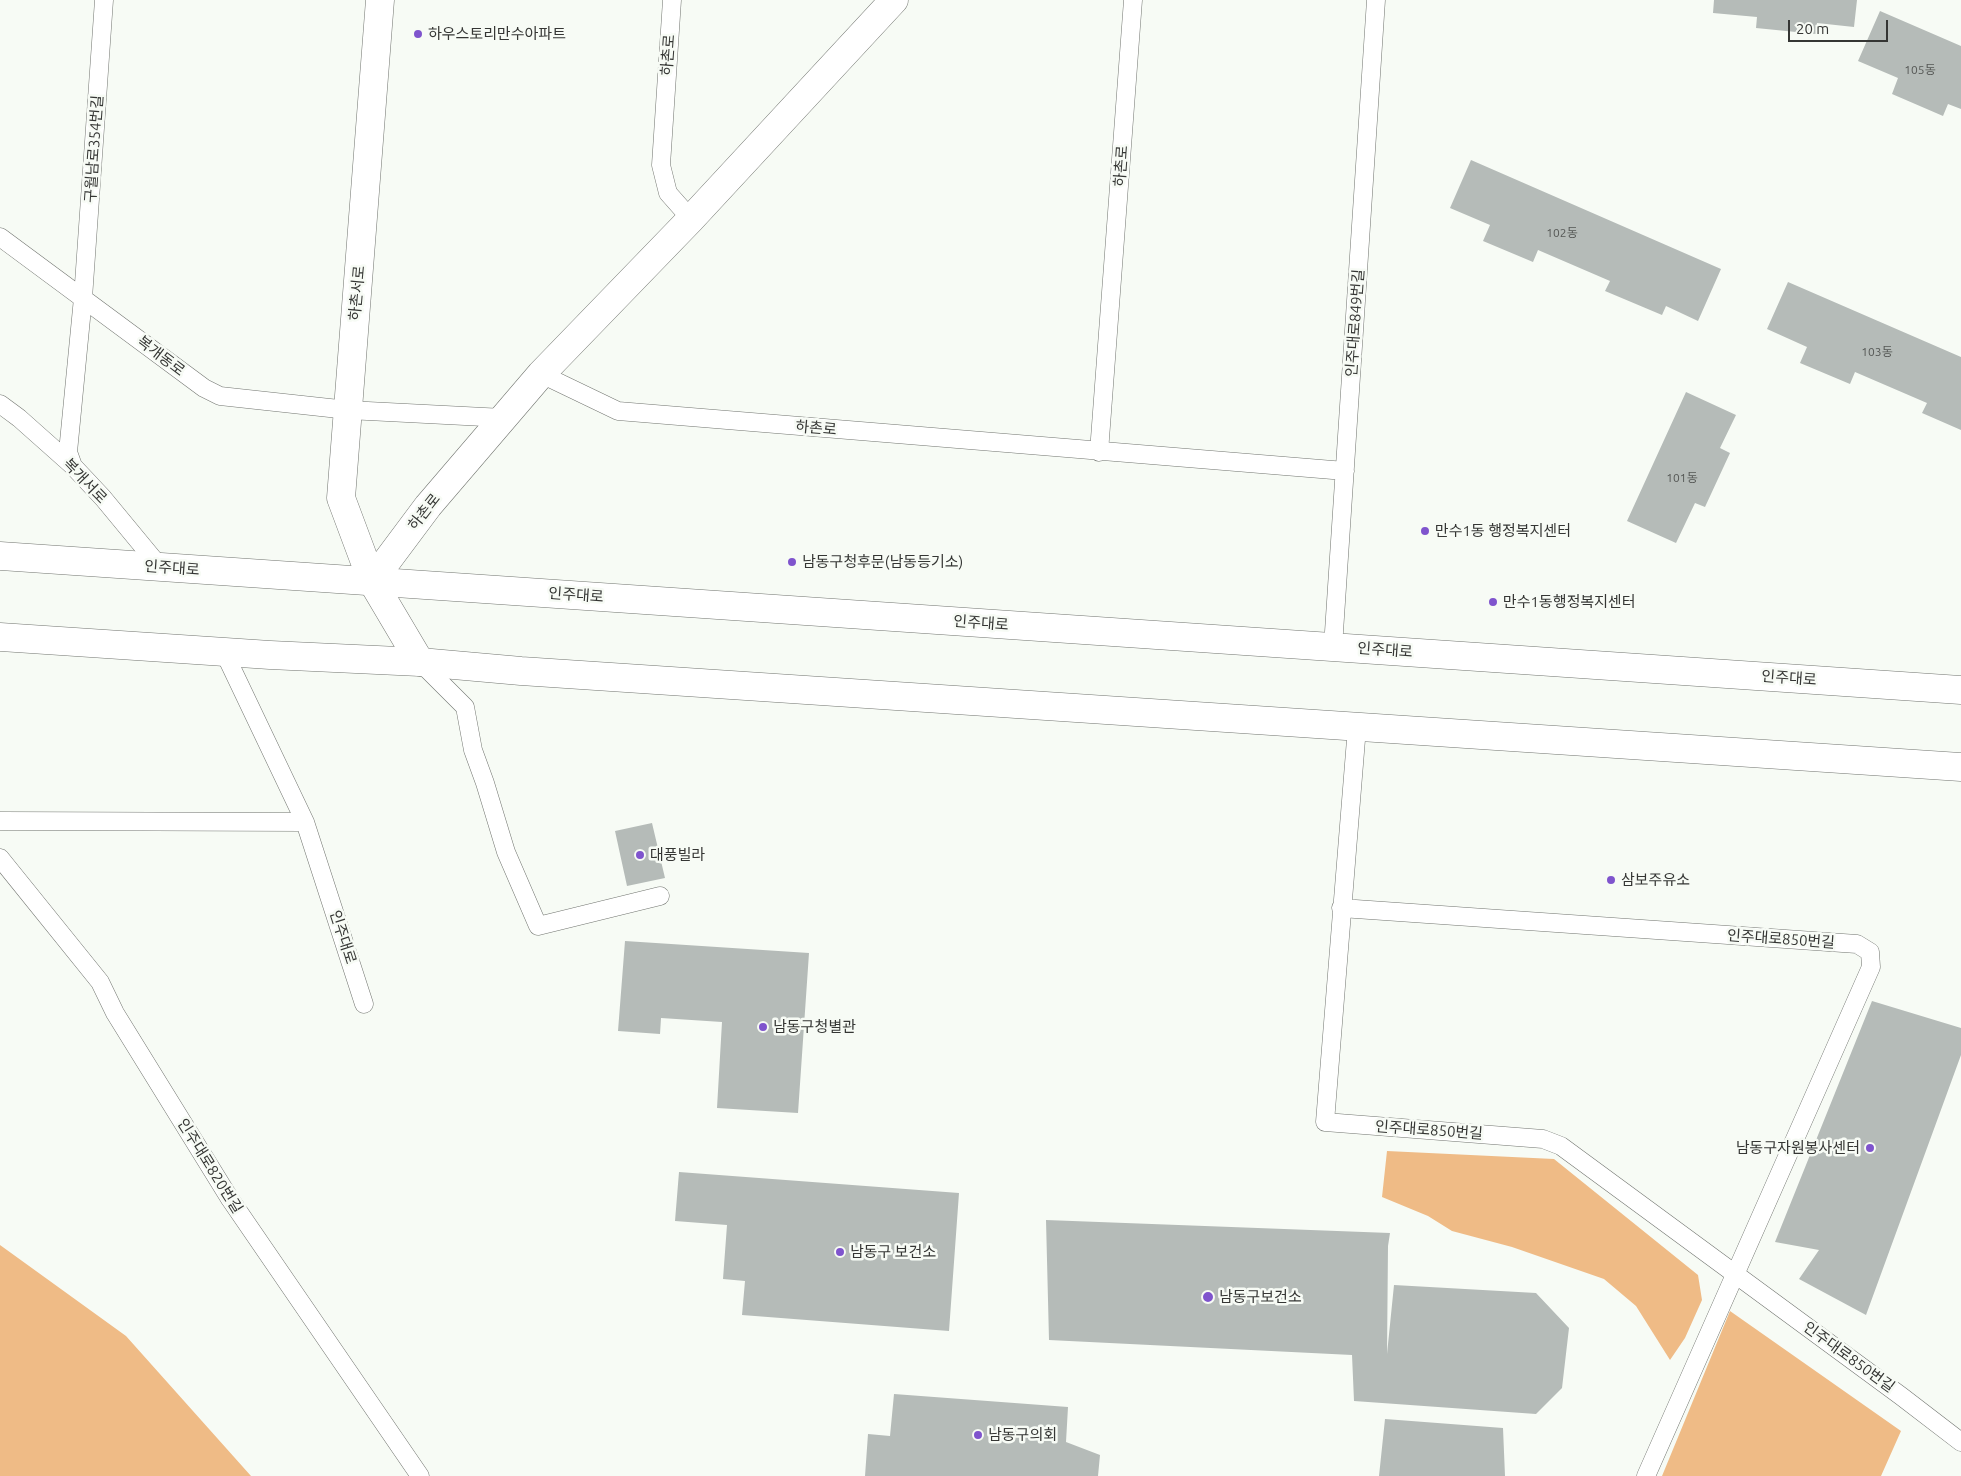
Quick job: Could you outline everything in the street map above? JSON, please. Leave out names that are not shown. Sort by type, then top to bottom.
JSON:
[{"type":"main road","name":"하촌서로","points":[[372,581],[341,498],[380,0]]},
{"type":"main road","name":"하촌로","points":[[372,581],[428,506],[541,374],[691,219],[894,0]]},
{"type":"main road","name":"인주대로","points":[[0,556],[1961,690]]},
{"type":"main road","points":[[372,581],[420,662]]},
{"type":"main road","points":[[0,637],[224,652],[420,662],[1961,767]]},
{"type":"lane","name":"구월남로354번길","points":[[73,466],[68,452],[83,298],[104,0]]},
{"type":"lane","name":"하촌로","points":[[672,0],[661,165],[668,193],[691,219]]},
{"type":"lane","name":"하촌로","points":[[1099,452],[1133,0]]},
{"type":"lane","name":"인주대로849번길","points":[[1333,647],[1376,0]]},
{"type":"lane","name":"복개동로","points":[[0,237],[204,388],[220,396],[348,410],[504,418]]},
{"type":"lane","name":"하촌로","points":[[541,374],[618,411],[1345,471]]},
{"type":"lane","name":"복개서로","points":[[0,404],[19,418],[73,466],[103,498],[160,567]]},
{"type":"lane","name":"인주대로","points":[[224,652],[305,822],[364,1004]]},
{"type":"lane","points":[[420,662],[464,708],[472,750],[485,783],[506,852],[538,926],[660,896]]},
{"type":"lane","name":"인주대로850번길","points":[[1357,727],[1325,1122],[1543,1139],[1561,1146],[1736,1273],[1961,1442]]},
{"type":"lane","points":[[0,821],[305,822]]},
{"type":"lane","name":"인주대로820번길","points":[[0,858],[100,982],[115,1013],[230,1200],[420,1476]]},
{"type":"lane","name":"인주대로850번길","points":[[1341,908],[1857,944],[1870,952],[1871,967],[1736,1273]]},
{"type":"lane","points":[[1646,1476],[1736,1273]]},
{"type":"shaded area","points":[[1387,1151],[1554,1159],[1698,1275],[1702,1300],[1685,1338],[1670,1360],[1636,1306],[1604,1279],[1512,1247],[1452,1231],[1428,1216],[1382,1197]]},
{"type":"shaded area","points":[[0,1245],[126,1336],[251,1476],[0,1476]]},
{"type":"shaded area","points":[[1730,1311],[1901,1431],[1881,1476],[1662,1476]]},
{"type":"building","points":[[1714,0],[1857,0],[1854,27],[1817,23],[1816,34],[1756,28],[1757,17],[1713,13]]},
{"type":"building","points":[[1880,11],[1961,46],[1961,109],[1948,104],[1943,116],[1892,94],[1898,78],[1858,61]]},
{"type":"building","points":[[1471,160],[1721,269],[1698,321],[1666,306],[1662,315],[1605,291],[1610,281],[1538,250],[1533,262],[1483,241],[1490,225],[1450,208]]},
{"type":"building","points":[[1788,282],[1961,357],[1961,430],[1922,413],[1927,403],[1855,372],[1850,384],[1800,363],[1807,347],[1767,329]]},
{"type":"building","points":[[1686,392],[1736,415],[1720,448],[1730,453],[1705,507],[1695,503],[1676,543],[1627,521]]},
{"type":"building","name":"대풍빌라","points":[[652,823],[665,878],[627,886],[615,831]]},
{"type":"building","name":"남동구청별관","points":[[625,941],[809,953],[798,1113],[717,1108],[722,1022],[661,1018],[660,1034],[618,1031]]},
{"type":"building","name":"남동구자원봉사센터","points":[[1872,1001],[1961,1028],[1961,1055],[1866,1315],[1799,1279],[1819,1250],[1775,1242]]},
{"type":"building","name":"남동구 보건소","points":[[679,1172],[959,1193],[949,1331],[742,1315],[745,1281],[723,1279],[727,1225],[675,1221]]},
{"type":"building","points":[[1046,1220],[1390,1233],[1388,1246],[1387,1354],[1394,1285],[1536,1293],[1569,1328],[1562,1388],[1536,1414],[1354,1401],[1352,1355],[1049,1340]]},
{"type":"building","name":"남동구의회","points":[[894,1394],[1068,1407],[1066,1442],[1100,1455],[1098,1476],[865,1476],[868,1434],[890,1436]]},
{"type":"building","points":[[1385,1419],[1503,1428],[1505,1476],[1379,1476]]},
{"type":"place","name":"하우스토리만수아파트","points":[[418,34]]},
{"type":"place","name":"만수1동 행정복지센터","points":[[1425,531]]},
{"type":"place","name":"남동구청후문(남동등기소)","points":[[792,562]]},
{"type":"place","name":"만수1동행정복지센터","points":[[1493,602]]},
{"type":"place","name":"대풍빌라","points":[[640,855]]},
{"type":"place","name":"삼보주유소","points":[[1611,880]]},
{"type":"place","name":"남동구청별관","points":[[763,1027]]},
{"type":"place","name":"남동구자원봉사센터","points":[[1870,1148]]},
{"type":"place","name":"남동구 보건소","points":[[840,1252]]},
{"type":"place","name":"남동구보건소","points":[[1208,1297]]},
{"type":"place","name":"남동구의회","points":[[978,1435]]}]
